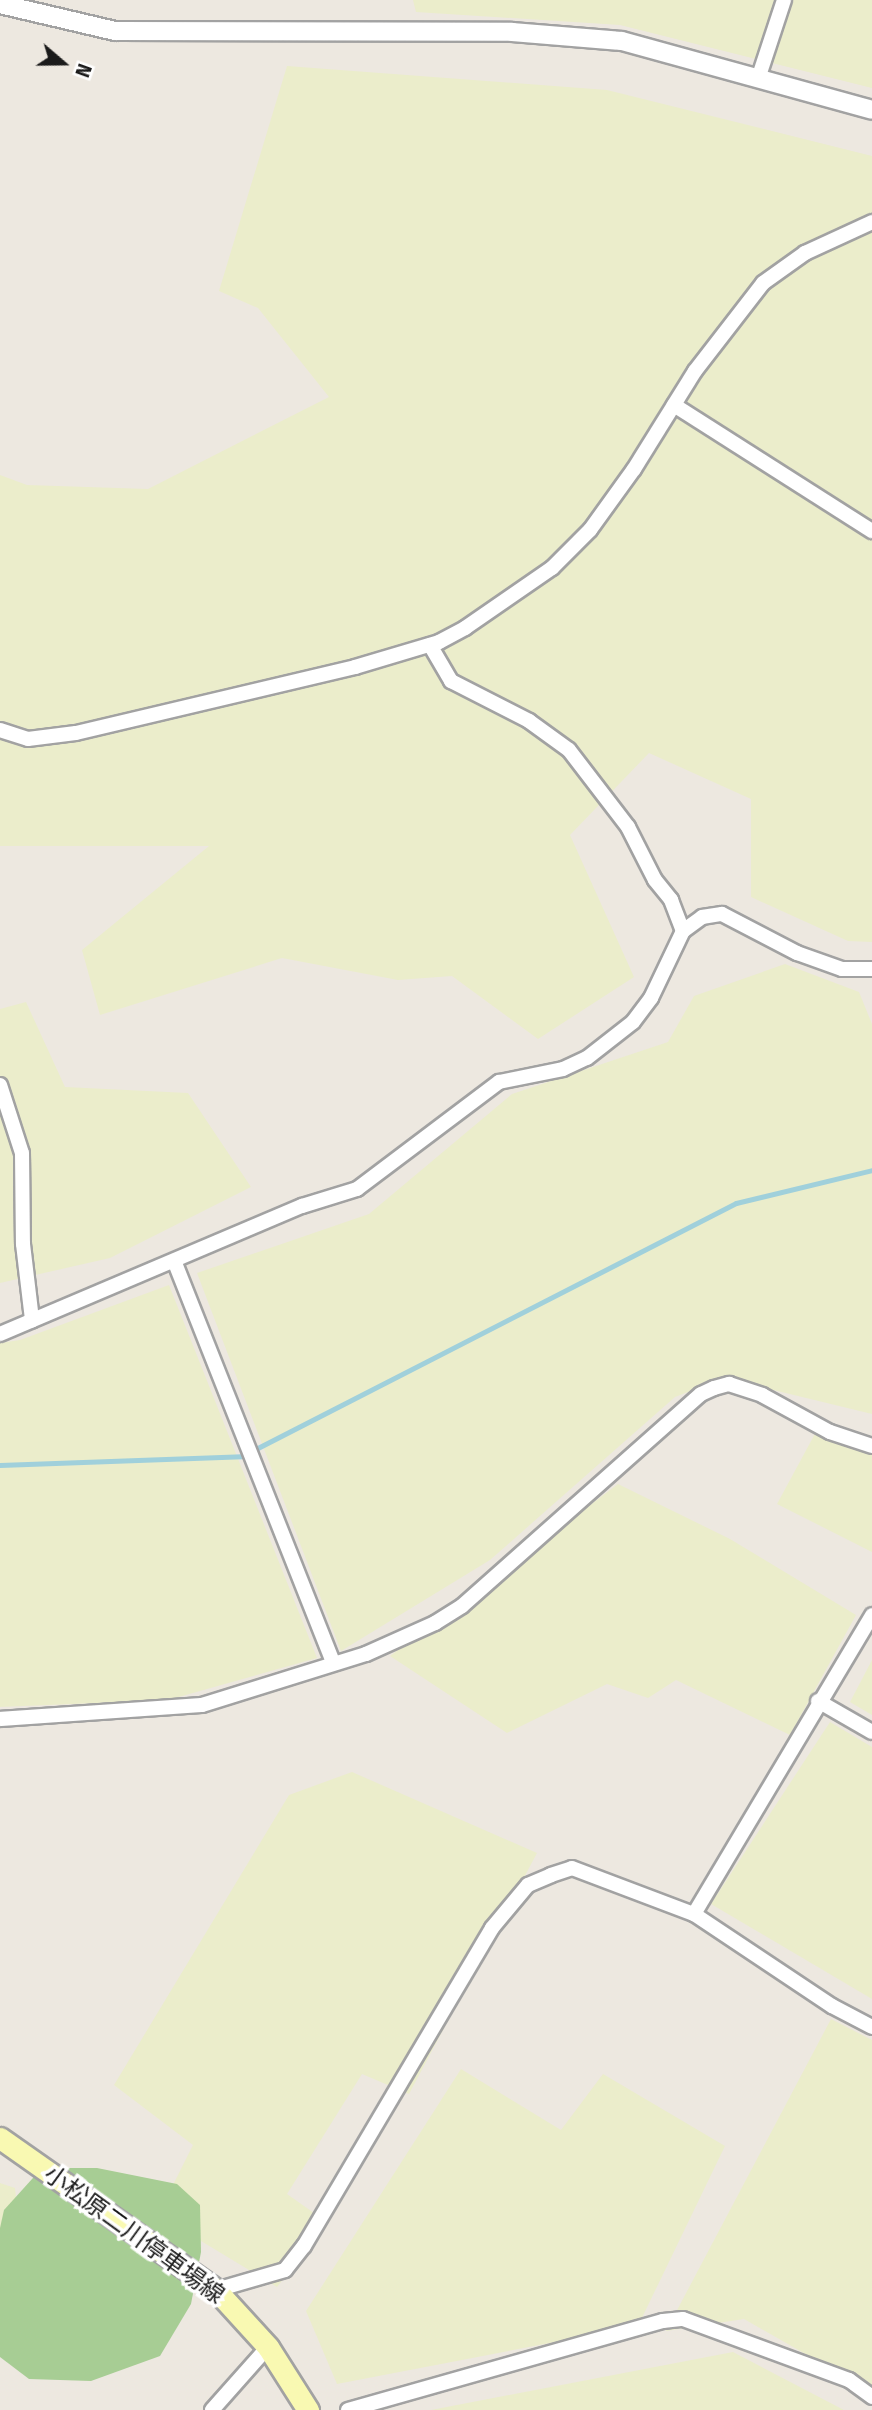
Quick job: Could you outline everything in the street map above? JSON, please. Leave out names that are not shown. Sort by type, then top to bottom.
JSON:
[{"type":"main road","name":"小松原二川停車場線","points":[[0,2138],[216,2290],[268,2347],[308,2410]]},
{"type":"street","points":[[759,76],[784,0]]},
{"type":"street","points":[[0,4],[115,31],[512,32],[622,41],[759,76],[872,110]]},
{"type":"street","points":[[0,730],[28,739],[76,733],[430,645],[495,609],[552,568],[590,530],[674,405],[763,283],[805,253],[872,222]]},
{"type":"street","points":[[674,405],[872,531]]},
{"type":"street","points":[[430,645],[451,681],[529,721],[569,750],[628,827],[671,900],[683,931]]},
{"type":"street","points":[[0,1334],[175,1263],[302,1206],[357,1189],[499,1082],[563,1069],[609,1044],[651,998],[683,931],[702,918],[722,914],[797,953],[842,969],[869,969],[872,985]]},
{"type":"street","points":[[0,1085],[22,1153],[23,1244],[32,1320]]},
{"type":"street","points":[[175,1263],[333,1663]]},
{"type":"street","points":[[0,1719],[202,1705],[378,1649],[462,1606],[701,1394],[714,1388],[730,1384],[762,1395],[830,1432],[872,1446]]},
{"type":"street","points":[[694,1914],[818,1701],[872,1615]]},
{"type":"street","points":[[818,1701],[872,1732]]},
{"type":"street","points":[[216,2290],[285,2270],[304,2246],[492,1928],[528,1885],[572,1868],[694,1914],[832,2006],[872,2027]]},
{"type":"street","points":[[348,2410],[663,2321],[683,2319],[849,2380],[872,2397]]},
{"type":"street","points":[[212,2410],[268,2347]]},
{"type":"green space","points":[[413,0],[872,0],[872,88],[620,25],[416,12]]},
{"type":"green space","points":[[287,66],[607,90],[872,156],[872,942],[848,941],[751,897],[751,799],[649,753],[570,835],[634,977],[538,1039],[452,976],[398,980],[282,958],[100,1015],[82,950],[209,846],[0,846],[0,475],[27,485],[148,489],[329,397],[258,308],[219,291]]},
{"type":"green space","points":[[785,964],[859,992],[872,1024],[872,1414],[724,1378],[675,1397],[490,1560],[341,1651],[197,1273],[369,1214],[512,1094],[668,1042],[694,996]]},
{"type":"green space","points":[[26,1002],[65,1087],[188,1093],[251,1187],[110,1258],[0,1283],[0,1009]]},
{"type":"green space","points":[[169,1285],[317,1658],[168,1700],[0,1707],[0,1343],[20,1340]]},
{"type":"green space","points":[[817,1430],[872,1454],[872,1552],[777,1504]]},
{"type":"green space","points":[[618,1484],[730,1539],[856,1615],[790,1735],[676,1680],[648,1698],[607,1684],[507,1733],[390,1656]]},
{"type":"green space","points":[[872,1660],[872,1715],[850,1702]]},
{"type":"green space","points":[[830,1722],[872,1747],[872,1999],[711,1904]]},
{"type":"green space","points":[[352,1772],[537,1853],[409,2094],[362,2074],[287,2194],[328,2223],[277,2287],[158,2215],[193,2145],[114,2085],[289,1795]]},
{"type":"green space","points":[[831,2019],[872,2040],[872,2392],[744,2319],[666,2331]]},
{"type":"green space","points":[[461,2069],[561,2130],[603,2074],[725,2146],[638,2326],[337,2384],[306,2311]]},
{"type":"green space","points":[[42,2168],[97,2168],[177,2184],[200,2205],[201,2252],[191,2304],[160,2356],[91,2381],[29,2379],[0,2357],[0,2228],[4,2210]]},
{"type":"green space","points":[[0,2183],[15,2188],[19,2225],[0,2281]]},
{"type":"green space","points":[[733,2352],[844,2410],[431,2410]]},
{"type":"waterway","points":[[0,1465],[242,1456],[736,1203],[872,1170]]}]
